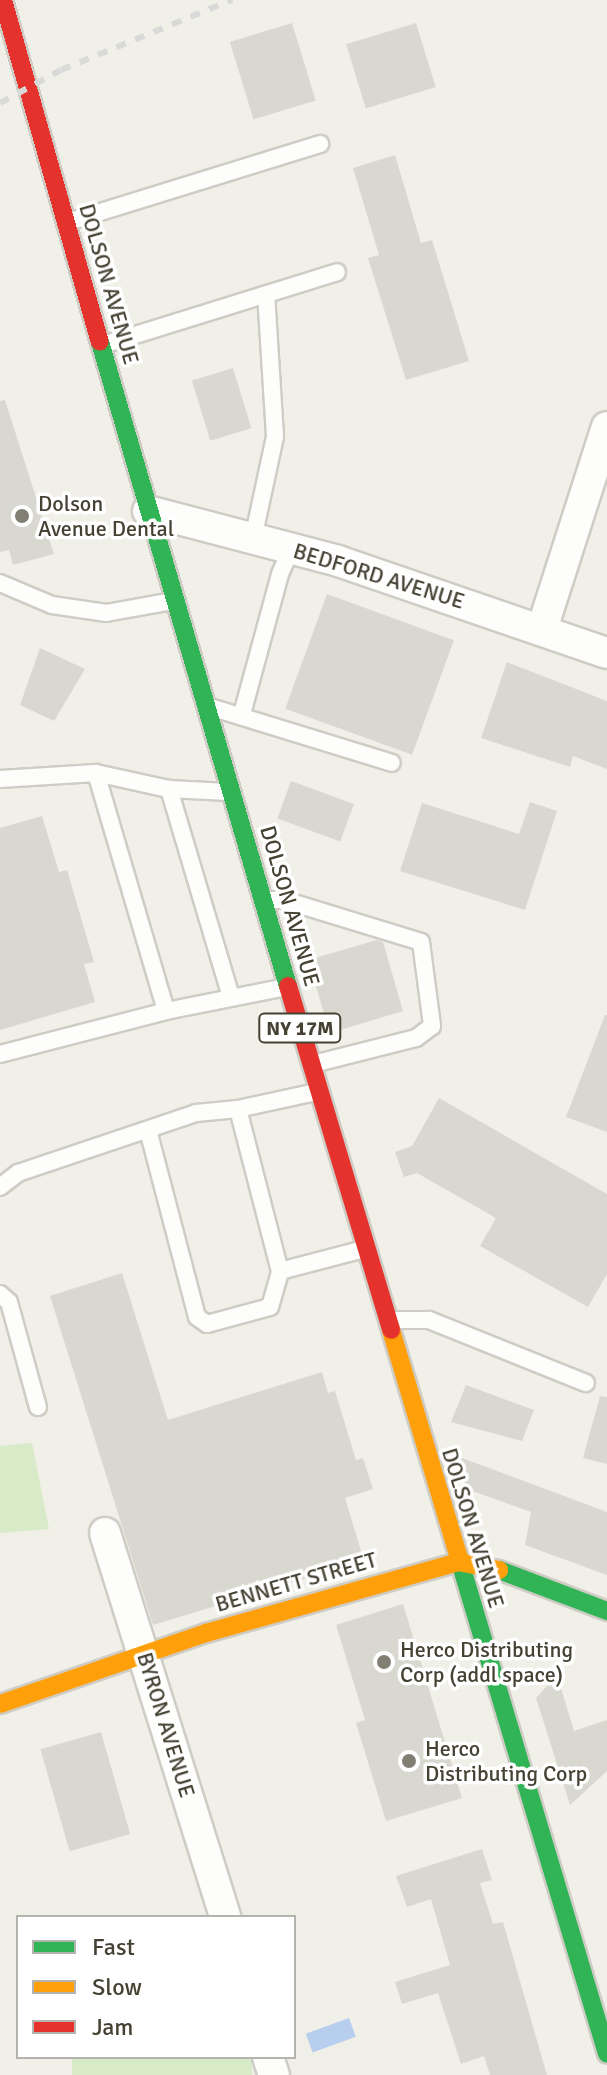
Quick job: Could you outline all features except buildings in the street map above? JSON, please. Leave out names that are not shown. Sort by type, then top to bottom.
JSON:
[{"type":"main road","name":"DOLSON AVENUE","points":[[3,0],[173,601],[606,2050]]},
{"type":"main road","name":"BENNETT STREET","points":[[0,1704],[145,1654],[458,1562],[491,1567],[607,1611]]},
{"type":"street","points":[[542,629],[607,427]]},
{"type":"street","name":"BEDFORD AVENUE","points":[[148,511],[291,549],[542,629],[607,653]]},
{"type":"street","name":"BYRON AVENUE","points":[[105,1533],[224,1915]]},
{"type":"lane","points":[[66,223],[320,144]]},
{"type":"lane","points":[[101,346],[337,272]]},
{"type":"lane","points":[[253,539],[275,436],[266,294]]},
{"type":"lane","points":[[242,714],[291,549]]},
{"type":"lane","points":[[0,583],[52,605],[106,613],[173,601]]},
{"type":"lane","points":[[205,706],[242,714],[392,763]]},
{"type":"lane","points":[[0,779],[96,773],[169,789],[231,792]]},
{"type":"lane","points":[[96,773],[166,1011]]},
{"type":"lane","points":[[169,789],[231,997]]},
{"type":"lane","points":[[248,851],[271,854]]},
{"type":"lane","points":[[263,900],[284,900],[421,942],[432,1026],[416,1038],[311,1064]]},
{"type":"lane","points":[[0,1054],[166,1011],[288,986]]},
{"type":"lane","points":[[0,1187],[18,1173],[196,1113],[238,1109],[319,1091]]},
{"type":"lane","points":[[148,1130],[197,1317],[207,1324],[270,1307],[280,1271],[238,1109]]},
{"type":"lane","points":[[280,1271],[365,1249]]},
{"type":"lane","points":[[0,1294],[9,1302],[38,1407]]},
{"type":"lane","points":[[386,1320],[429,1320],[586,1383]]},
{"type":"green space","points":[[32,1443],[49,1529],[0,1533],[0,1446]]},
{"type":"green space","points":[[72,2059],[252,2059],[252,2075],[72,2075]]},
{"type":"water","points":[[349,2018],[356,2037],[313,2053],[306,2034]]},
{"type":"railway","points":[[0,103],[61,70],[232,0]]},
{"type":"traffic: fast","points":[[100,342],[288,986]]},
{"type":"traffic: fast","points":[[460,1562],[607,2054]]},
{"type":"traffic: fast","points":[[499,1570],[607,1611]]},
{"type":"traffic: slow","points":[[391,1330],[460,1562]]},
{"type":"traffic: slow","points":[[0,1704],[206,1633],[458,1562],[499,1570]]},
{"type":"traffic: jam","points":[[3,0],[100,342]]},
{"type":"traffic: jam","points":[[288,986],[391,1330]]},
{"type":"place","name":"Dolson Avenue Dental","points":[[22,516]]},
{"type":"place","name":"Herco Distributing Corp (addl space)","points":[[384,1662]]},
{"type":"place","name":"Herco Distributing Corp","points":[[409,1761]]}]
